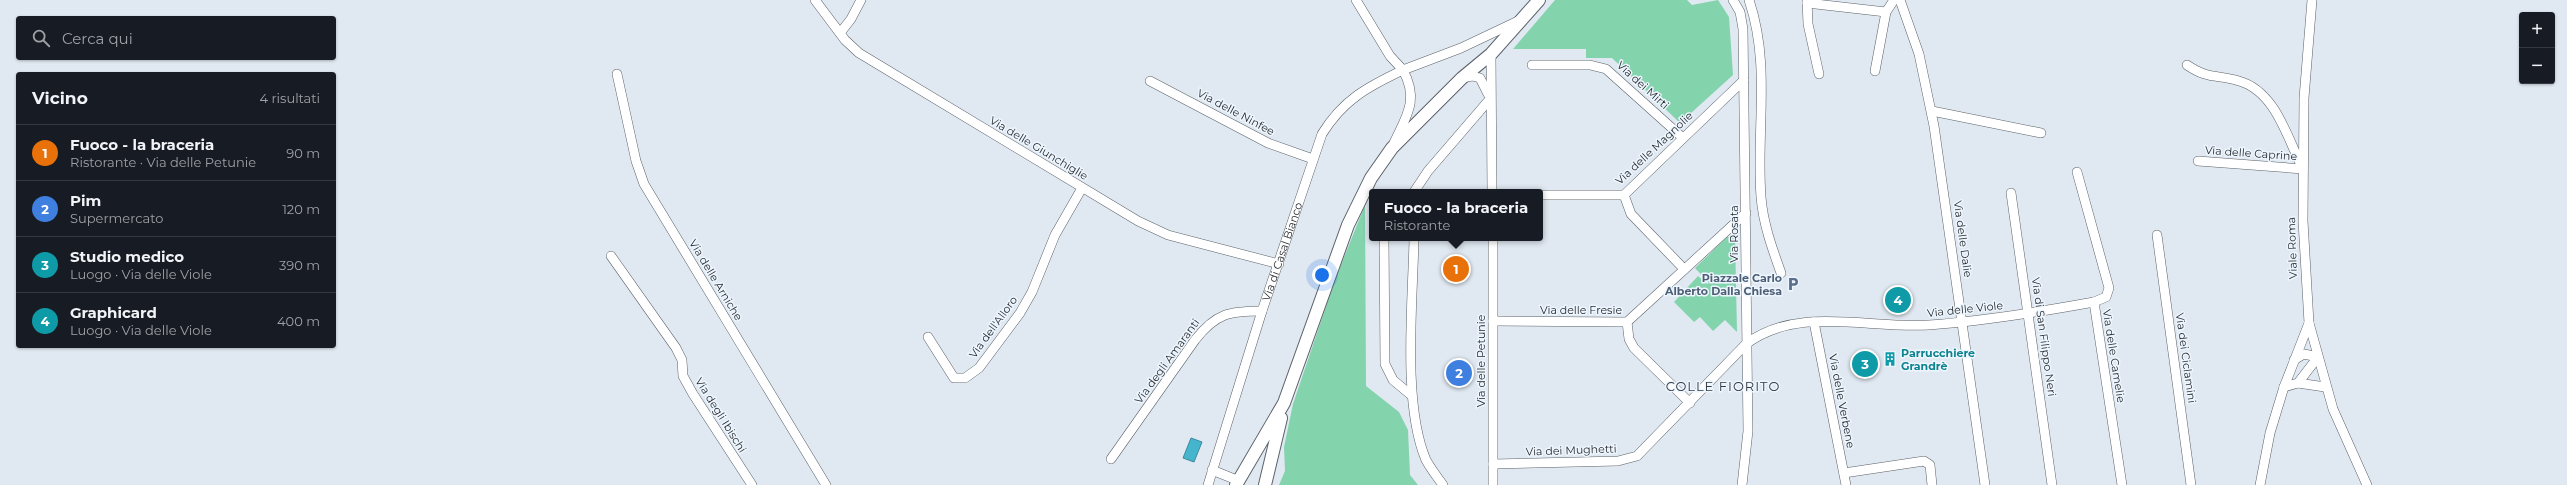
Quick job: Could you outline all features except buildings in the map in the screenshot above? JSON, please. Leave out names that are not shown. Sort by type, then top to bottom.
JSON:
[{"type":"main road","name":"Via di Casal Bianco","points":[[1238,483],[1284,403],[1354,212],[1371,178],[1392,148],[1462,78],[1491,54],[1539,0]]},
{"type":"main road","points":[[1265,485],[1284,403]]},
{"type":"street","name":"Via delle Giunchiglie","points":[[815,0],[840,33],[859,53],[1142,224],[1161,232],[1279,264]]},
{"type":"street","points":[[840,33],[851,19],[861,0]]},
{"type":"street","points":[[1356,0],[1388,52],[1403,70]]},
{"type":"street","name":"Via Rosata","points":[[1742,485],[1748,436],[1746,213],[1743,25],[1735,3],[1749,0],[1758,36],[1762,70],[1761,203],[1766,228],[1781,273]]},
{"type":"street","points":[[1875,71],[1886,12],[1894,0]]},
{"type":"street","name":"Via delle Dalie","points":[[1900,0],[1919,54],[1932,111],[1985,485]]},
{"type":"street","name":"Viale Roma","points":[[2312,0],[2304,98],[2303,169],[2303,235],[2309,323],[2325,387],[2333,409],[2367,485]]},
{"type":"street","points":[[1819,74],[1808,24],[1807,1],[1886,12]]},
{"type":"street","name":"Via di Casal Bianco","points":[[1208,484],[1262,311],[1279,264],[1312,159],[1322,134],[1347,102],[1367,88],[1403,70],[1461,48],[1524,17]]},
{"type":"street","points":[[1491,54],[1490,99],[1492,189]]},
{"type":"street","name":"Via dei Mirti","points":[[1532,65],[1590,65],[1606,69],[1683,138]]},
{"type":"street","points":[[2187,65],[2205,76],[2236,80],[2258,90],[2270,103],[2303,169]]},
{"type":"street","name":"Via di Casal Bianco","points":[[1392,148],[1411,102],[1411,89],[1403,70]]},
{"type":"street","name":"Via delle Arniche","points":[[618,74],[636,161],[644,184],[826,485]]},
{"type":"street","points":[[1462,78],[1472,76],[1480,78],[1490,99]]},
{"type":"street","name":"Via delle Magnolie","points":[[1543,195],[1624,195],[1744,80]]},
{"type":"street","name":"Via delle Ninfee","points":[[1150,81],[1268,143],[1312,159]]},
{"type":"street","points":[[1416,189],[1428,171],[1490,99]]},
{"type":"street","points":[[1932,111],[2041,133]]},
{"type":"street","name":"Via delle Caprine","points":[[2198,161],[2303,169]]},
{"type":"street","name":"Via delle Camelie","points":[[2077,172],[2109,288],[2107,296],[2094,302],[2122,485]]},
{"type":"street","name":"Via dell'Alloro","points":[[928,337],[954,378],[965,378],[976,371],[1023,308],[1056,235],[1082,188]]},
{"type":"street","name":"Via di San Filippo Neri","points":[[2011,193],[2052,485]]},
{"type":"street","points":[[1624,195],[1630,214],[1684,269]]},
{"type":"street","name":"Via delle Fresie","points":[[1494,321],[1627,322],[1746,213]]},
{"type":"street","name":"Via dei Ciclamini","points":[[2157,235],[2191,485]]},
{"type":"street","points":[[1384,241],[1385,364],[1393,380],[1411,395]]},
{"type":"street","points":[[1414,241],[1411,395],[1424,452],[1429,465],[1443,485]]},
{"type":"street","name":"Via delle Petunie","points":[[1492,485],[1494,321],[1493,241]]},
{"type":"street","name":"Via degli Ibischi","points":[[611,256],[676,348],[682,360],[683,376],[752,485]]},
{"type":"street","name":"Via delle Viole","points":[[1746,344],[1777,326],[1814,322],[1903,326],[1963,322],[2029,314],[2094,302]]},
{"type":"street","name":"Via degli Amaranti","points":[[1111,459],[1195,340],[1209,324],[1226,314],[1262,311]]},
{"type":"street","points":[[1627,322],[1629,339],[1634,348],[1690,403]]},
{"type":"street","name":"Via delle Verbene","points":[[1814,322],[1846,485]]},
{"type":"street","points":[[2260,485],[2270,433],[2284,387],[2309,323]]},
{"type":"street","name":"Via dei Mughetti","points":[[1493,464],[1615,461],[1632,458],[1646,450],[1746,344]]},
{"type":"street","points":[[2294,360],[2304,354],[2318,357],[2298,383]]},
{"type":"street","points":[[2284,387],[2298,383],[2325,387]]},
{"type":"street","points":[[1844,473],[1924,461],[1930,465],[1932,485]]},
{"type":"street","points":[[1212,470],[1238,483]]},
{"type":"green space","points":[[1555,0],[1687,0],[1692,5],[1718,0],[1729,17],[1733,75],[1680,123],[1612,58],[1586,58],[1586,49],[1513,49]]},
{"type":"green space","points":[[1365,205],[1366,386],[1399,412],[1408,430],[1410,475],[1418,485],[1279,485],[1285,471],[1284,447],[1293,404],[1335,280]]},
{"type":"green space","points":[[1727,237],[1735,237],[1737,332],[1725,320],[1713,331],[1700,317],[1694,322],[1674,302],[1698,276],[1707,284],[1709,283],[1695,268]]},
{"type":"water","points":[[1191,438],[1202,442],[1194,462],[1183,458]]},
{"type":"place","name":"Fuoco - la braceria","points":[[1456,269]]},
{"type":"place","name":"Piazzale Carlo Alberto Dalla Chiesa","points":[[1793,284]]},
{"type":"place","name":"Graphicard","points":[[1898,300]]},
{"type":"place","name":"Parrucchiere Grandrè","points":[[1890,359]]},
{"type":"place","name":"Studio medico","points":[[1865,364]]},
{"type":"place","name":"Pim","points":[[1459,373]]},
{"type":"district","name":"COLLE FIORITO","points":[[1723,386]]}]
